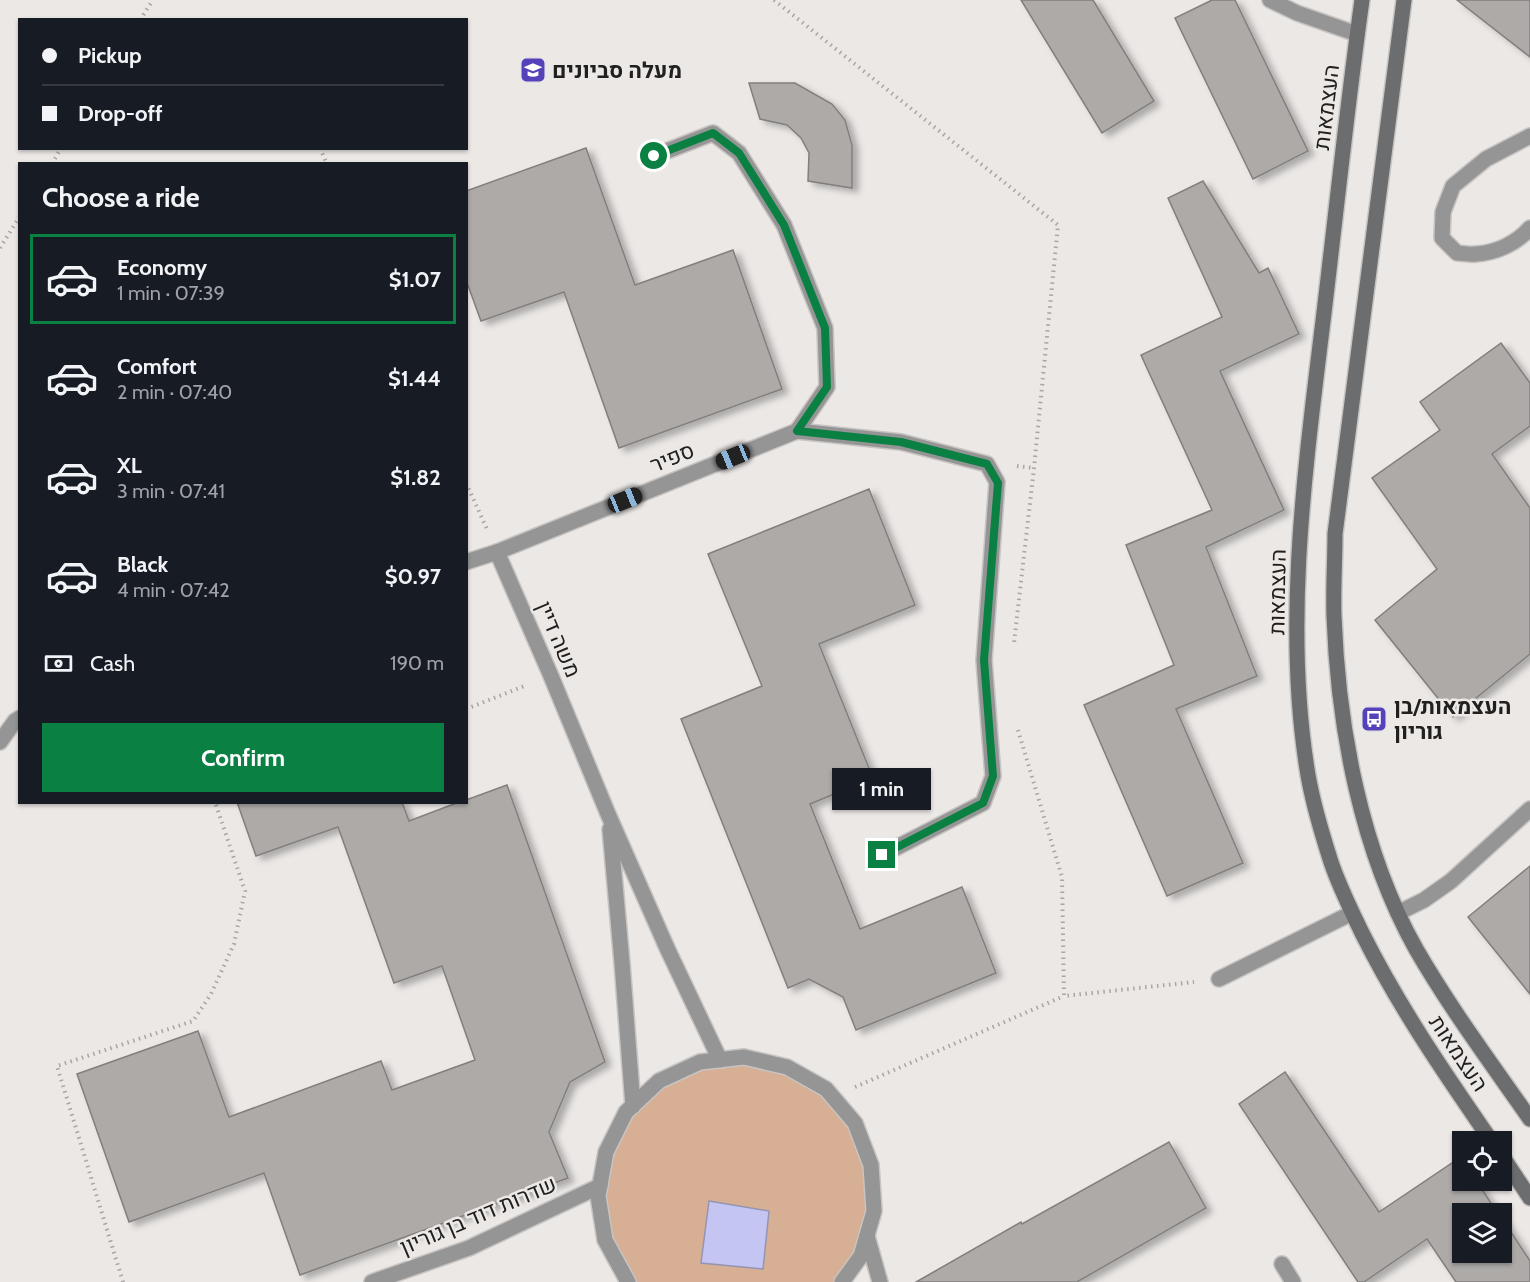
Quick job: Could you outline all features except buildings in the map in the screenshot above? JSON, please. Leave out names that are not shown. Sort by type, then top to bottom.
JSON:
[{"type":"main road","name":"העצמאות","points":[[1362,0],[1309,431],[1297,595],[1298,694],[1308,775],[1332,864],[1352,913],[1408,1016],[1485,1131]]},
{"type":"main road","name":"העצמאות","points":[[1404,0],[1335,534],[1334,616],[1342,708],[1363,814],[1383,879],[1398,913],[1444,995],[1530,1119]]},
{"type":"main road","points":[[1512,1171],[1530,1198]]},
{"type":"street","points":[[1270,0],[1297,13],[1357,34]]},
{"type":"street","points":[[654,156],[713,133],[739,153],[784,225],[825,328],[827,387],[797,431],[901,442],[987,464],[998,483],[984,660],[993,776],[983,803],[882,855]]},
{"type":"street","points":[[1530,137],[1486,159],[1453,186],[1443,212],[1442,238],[1456,253],[1476,254],[1499,249],[1521,238],[1530,228]]},
{"type":"street","name":"ספיר","points":[[468,561],[497,552],[797,431]]},
{"type":"street","name":"משה דיין","points":[[497,552],[608,814],[667,948],[720,1060]]},
{"type":"street","points":[[0,742],[18,719]]},
{"type":"street","points":[[1398,913],[1424,900],[1450,881],[1530,809]]},
{"type":"street","name":"משה דיין","points":[[608,814],[633,1106]]},
{"type":"street","points":[[1219,979],[1352,913]]},
{"type":"street","points":[[628,1282],[605,1240],[598,1196],[606,1152],[626,1112],[659,1081],[700,1062],[744,1057],[787,1067],[826,1089],[855,1123],[872,1165],[874,1211],[861,1256],[842,1282]]},
{"type":"street","name":"שדרות דוד בן גוריון","points":[[372,1282],[469,1248],[600,1186]]},
{"type":"street","points":[[867,1236],[880,1282]]},
{"type":"street","points":[[1282,1264],[1293,1282]]},
{"type":"path","points":[[142,18],[153,0]]},
{"type":"path","points":[[0,248],[18,219]]},
{"type":"path","points":[[468,487],[497,552]]},
{"type":"path","points":[[468,708],[551,676]]},
{"type":"path","points":[[123,1282],[57,1066],[193,1021],[211,994],[234,944],[245,891],[216,804]]},
{"type":"path","points":[[832,1097],[1064,996]]},
{"type":"shaded area","points":[[746,1064],[788,1073],[825,1096],[851,1129],[867,1170],[868,1214],[854,1256],[835,1282],[637,1282],[631,1277],[611,1237],[604,1195],[612,1152],[632,1114],[664,1085],[704,1067]]},
{"type":"water","points":[[709,1201],[769,1211],[763,1269],[701,1263]]},
{"type":"place","name":"מעלה סביונים","points":[[533,70]]},
{"type":"place","name":"העצמאות/בן גוריון","points":[[1374,719]]},
{"type":"route","points":[[654,156],[713,133],[739,153],[784,225],[825,328],[827,387],[797,431],[901,442],[987,464],[998,483],[984,660],[993,776],[983,803],[882,855]]}]
